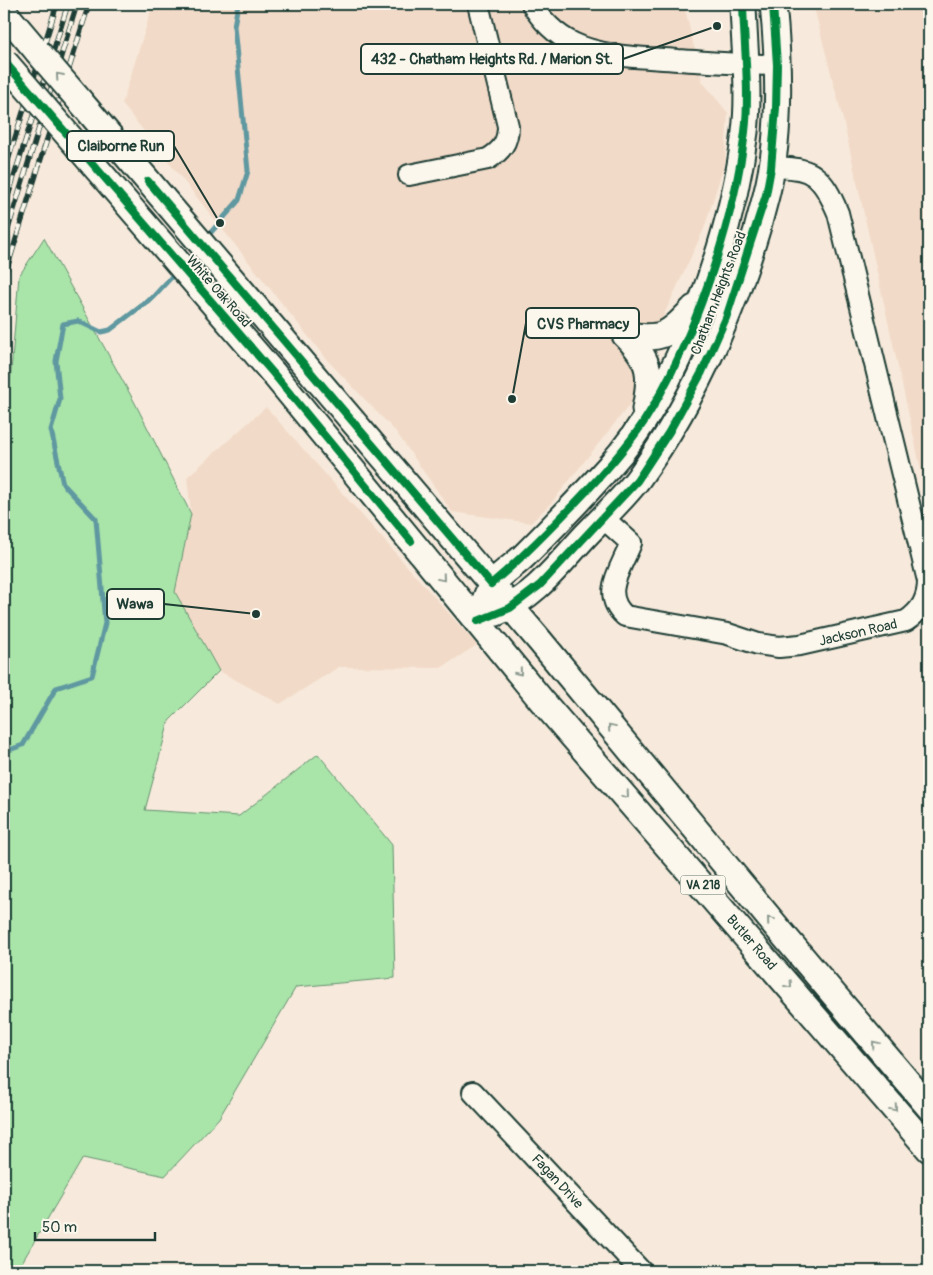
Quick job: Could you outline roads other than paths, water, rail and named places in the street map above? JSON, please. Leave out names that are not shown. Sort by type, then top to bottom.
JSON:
[{"type":"main road","name":"Chatham Heights Road","points":[[490,584],[525,555],[610,467],[642,424],[674,366],[701,300],[736,191],[745,130],[746,65],[743,4]]},
{"type":"main road","name":"Chatham Heights Road","points":[[478,621],[510,608],[540,585],[637,481],[669,432],[702,372],[726,318],[742,274],[766,195],[771,168],[777,65],[773,4]]},
{"type":"main road","name":"White Oak Road","points":[[4,12],[490,584]]},
{"type":"main road","name":"White Oak Road","points":[[4,60],[273,373],[478,621]]},
{"type":"main road","points":[[642,424],[649,385],[648,368],[639,349],[625,335],[652,338],[661,336],[674,328],[701,300]]},
{"type":"main road","points":[[478,621],[490,584]]},
{"type":"main road","name":"VA 218","points":[[490,584],[510,608]]},
{"type":"main road","name":"Butler Road","points":[[510,608],[929,1107]]},
{"type":"main road","name":"Butler Road","points":[[478,621],[542,700],[929,1149]]},
{"type":"street","points":[[409,175],[488,160],[504,146],[508,126],[478,4]]},
{"type":"street","points":[[532,4],[542,19],[557,32],[572,42],[596,51],[650,58],[746,65],[777,65]]},
{"type":"street","name":"Jackson Road","points":[[602,517],[631,543],[612,588],[612,600],[616,608],[625,616],[728,634],[758,644],[779,647],[800,645],[906,621],[916,615],[924,604],[928,581],[838,213],[820,179],[805,170],[789,167],[771,168]]},
{"type":"street","name":"Fagan Drive","points":[[474,1092],[641,1271]]},
{"type":"waterway","points":[[206,238],[239,200],[248,171],[234,26],[238,4]]},
{"type":"waterway","points":[[4,752],[23,745],[56,688],[92,676],[105,623],[96,519],[63,484],[51,430],[60,399],[56,361],[63,324],[78,321],[101,332],[110,330],[153,297],[177,271]]},
{"type":"railway","points":[[4,173],[57,4]]},
{"type":"railway","points":[[4,209],[68,4]]},
{"type":"railway","points":[[4,242],[77,4]]},
{"type":"railway","points":[[4,278],[89,4]]},
{"type":"place","name":"432 - Chatham Heights Rd. / Marion St.","points":[[717,26]]},
{"type":"place","name":"Claiborne Run","points":[[220,223]]},
{"type":"place","name":"CVS Pharmacy","points":[[512,399]]},
{"type":"place","name":"Wawa","points":[[256,614]]}]
